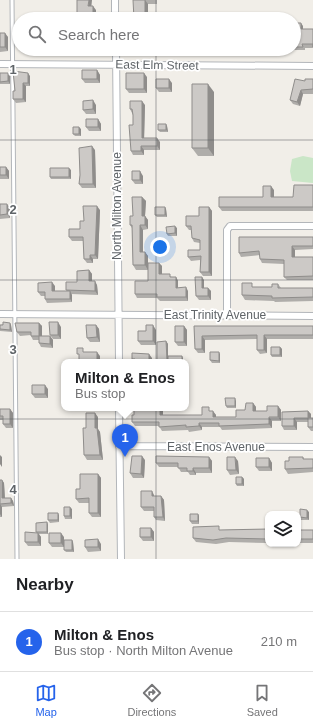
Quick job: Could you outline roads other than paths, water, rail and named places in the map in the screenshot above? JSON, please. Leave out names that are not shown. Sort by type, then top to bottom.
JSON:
[{"type":"street","points":[[115,0],[116,12]]},
{"type":"street","name":"North Milton Avenue","points":[[116,56],[118,359]]},
{"type":"street","name":"East Elm Street","points":[[0,64],[313,66]]},
{"type":"street","points":[[227,315],[226,235],[230,226],[313,226]]},
{"type":"street","points":[[0,314],[118,314]]},
{"type":"street","name":"East Trinity Avenue","points":[[118,314],[313,316]]},
{"type":"street","points":[[119,411],[120,559]]},
{"type":"street","name":"East Enos Avenue","points":[[119,446],[313,447]]},
{"type":"lane","points":[[12,0],[12,12]]},
{"type":"lane","points":[[13,56],[17,559]]},
{"type":"place","name":"Milton & Enos","points":[[125,457]]}]
